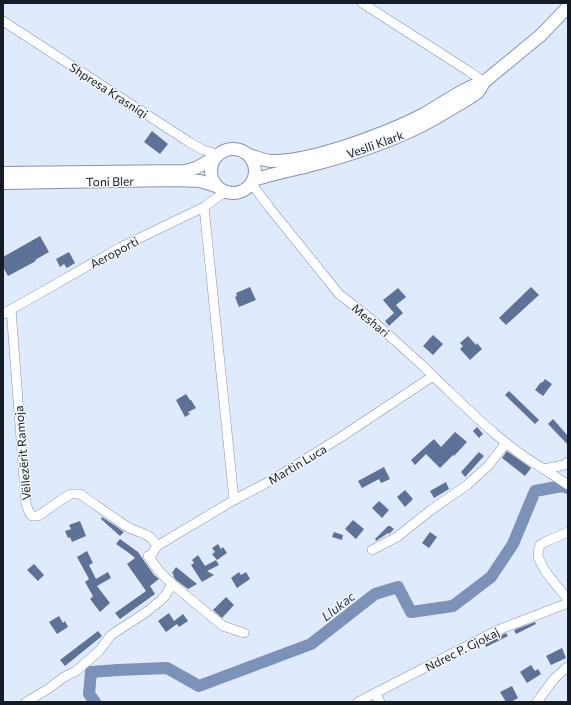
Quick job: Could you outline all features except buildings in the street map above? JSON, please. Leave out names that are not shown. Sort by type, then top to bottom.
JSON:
[{"type":"main road","name":"Veslli Klark","points":[[253,182],[265,176],[334,159],[384,142],[408,133],[444,114],[478,92],[484,82],[541,35],[568,7]]},
{"type":"main road","name":"Veslli Klark","points":[[249,155],[271,161],[293,160],[331,150],[369,138],[404,124],[423,115],[473,85],[484,82]]},
{"type":"main road","points":[[231,148],[240,150],[249,155],[255,169],[253,182],[244,190],[235,193],[221,189],[211,178],[210,173],[215,156],[226,149],[231,148]]},
{"type":"main road","name":"Toni Bler","points":[[3,173],[185,171],[196,168],[215,156]]},
{"type":"main road","name":"Toni Bler","points":[[3,183],[174,180],[200,181],[221,189]]},
{"type":"street","points":[[362,3],[484,82]]},
{"type":"street","name":"Shpresa Krasniqi","points":[[3,21],[189,142],[215,156]]},
{"type":"street","name":"Meshari","points":[[253,182],[269,207],[339,294],[372,320],[506,443],[528,460],[544,469]]},
{"type":"street","name":"Aeroporti","points":[[7,312],[121,247],[204,207],[221,189]]},
{"type":"street","points":[[204,207],[234,500]]},
{"type":"street","name":"Vëllezërit Ramoja","points":[[7,312],[26,504],[29,512],[32,516],[38,516],[71,494],[80,494],[129,528],[147,534],[153,539],[157,546]]},
{"type":"street","name":"Martin Luca","points":[[157,546],[234,500],[272,480],[341,437],[432,376]]},
{"type":"street","points":[[372,550],[397,536],[467,485],[488,466],[506,443]]},
{"type":"street","points":[[544,469],[564,465],[568,462]]},
{"type":"street","points":[[544,469],[568,485]]},
{"type":"street","points":[[568,532],[545,542],[540,546],[538,554],[541,564],[568,599]]},
{"type":"street","points":[[157,546],[152,554],[148,556],[172,584],[223,626],[244,633]]},
{"type":"street","points":[[26,702],[48,689],[64,677],[76,671],[99,651],[111,635],[145,613],[165,596],[172,584]]},
{"type":"street","name":"Ndrec P. Gjokaj","points":[[358,702],[498,630],[568,604]]},
{"type":"street","points":[[537,702],[554,679],[566,668],[568,668]]},
{"type":"street","points":[[375,693],[380,702]]},
{"type":"waterway","name":"Llukac","points":[[95,702],[89,694],[91,672],[167,668],[199,686],[311,644],[375,594],[398,587],[411,612],[453,606],[491,577],[513,544],[535,491],[562,486],[568,488]]}]
